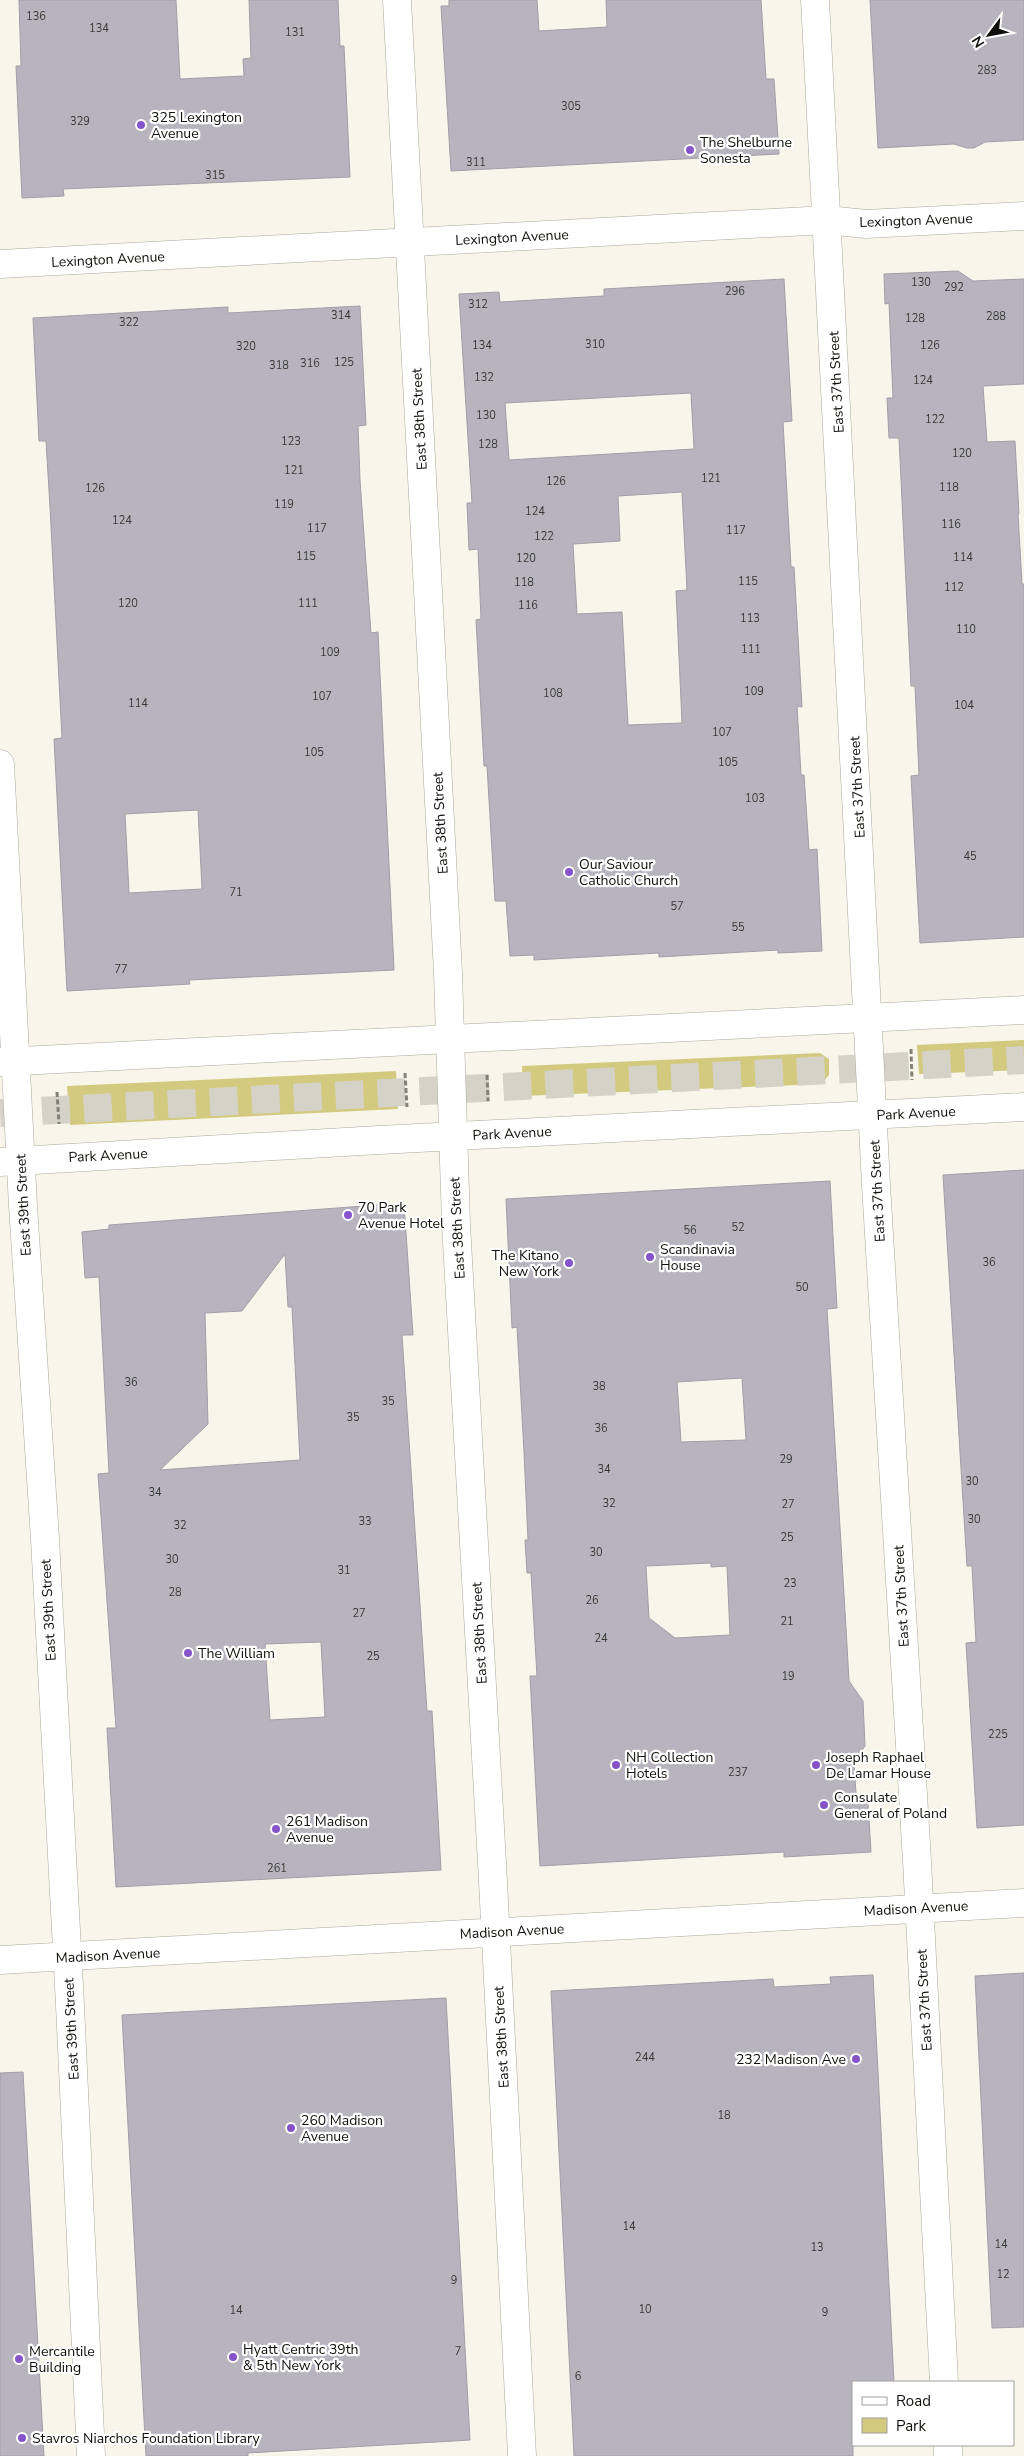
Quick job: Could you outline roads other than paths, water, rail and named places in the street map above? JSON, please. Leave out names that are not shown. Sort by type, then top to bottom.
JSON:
[{"type":"main road","name":"East 38th Street","points":[[397,0],[450,1040],[456,1224],[522,2456]]},
{"type":"main road","name":"East 37th Street","points":[[815,0],[874,1115],[920,1907],[944,2381]]},
{"type":"main road","name":"Lexington Avenue","points":[[0,264],[827,220],[866,224],[1024,216]]},
{"type":"main road","name":"East 39th Street","points":[[0,764],[10,1161],[67,1957],[92,2456]]},
{"type":"main road","points":[[8,1062],[1024,1010]]},
{"type":"main road","name":"Park Avenue","points":[[10,1161],[1024,1107]]},
{"type":"main road","name":"Madison Avenue","points":[[0,1960],[920,1907],[1024,1903]]},
{"type":"tunnel","points":[[0,1113],[1024,1060]]},
{"type":"place","name":"325 Lexington Avenue","points":[[141,125]]},
{"type":"place","name":"The Shelburne Sonesta","points":[[690,150]]},
{"type":"place","name":"Our Saviour Catholic Church","points":[[569,872]]},
{"type":"place","name":"70 Park Avenue Hotel","points":[[348,1215]]},
{"type":"place","name":"Scandinavia House","points":[[650,1257]]},
{"type":"place","name":"The Kitano New York","points":[[569,1263]]},
{"type":"place","name":"The William","points":[[188,1653]]},
{"type":"place","name":"NH Collection Hotels","points":[[616,1765]]},
{"type":"place","name":"Joseph Raphael De Lamar House","points":[[816,1765]]},
{"type":"place","name":"Consulate General of Poland","points":[[824,1805]]},
{"type":"place","name":"261 Madison Avenue","points":[[276,1829]]},
{"type":"place","name":"232 Madison Ave","points":[[856,2059]]},
{"type":"place","name":"260 Madison Avenue","points":[[291,2128]]},
{"type":"place","name":"Hyatt Centric 39th & 5th New York","points":[[233,2357]]},
{"type":"place","name":"Mercantile Building","points":[[19,2359]]},
{"type":"place","name":"Stavros Niarchos Foundation Library","points":[[22,2438]]}]
